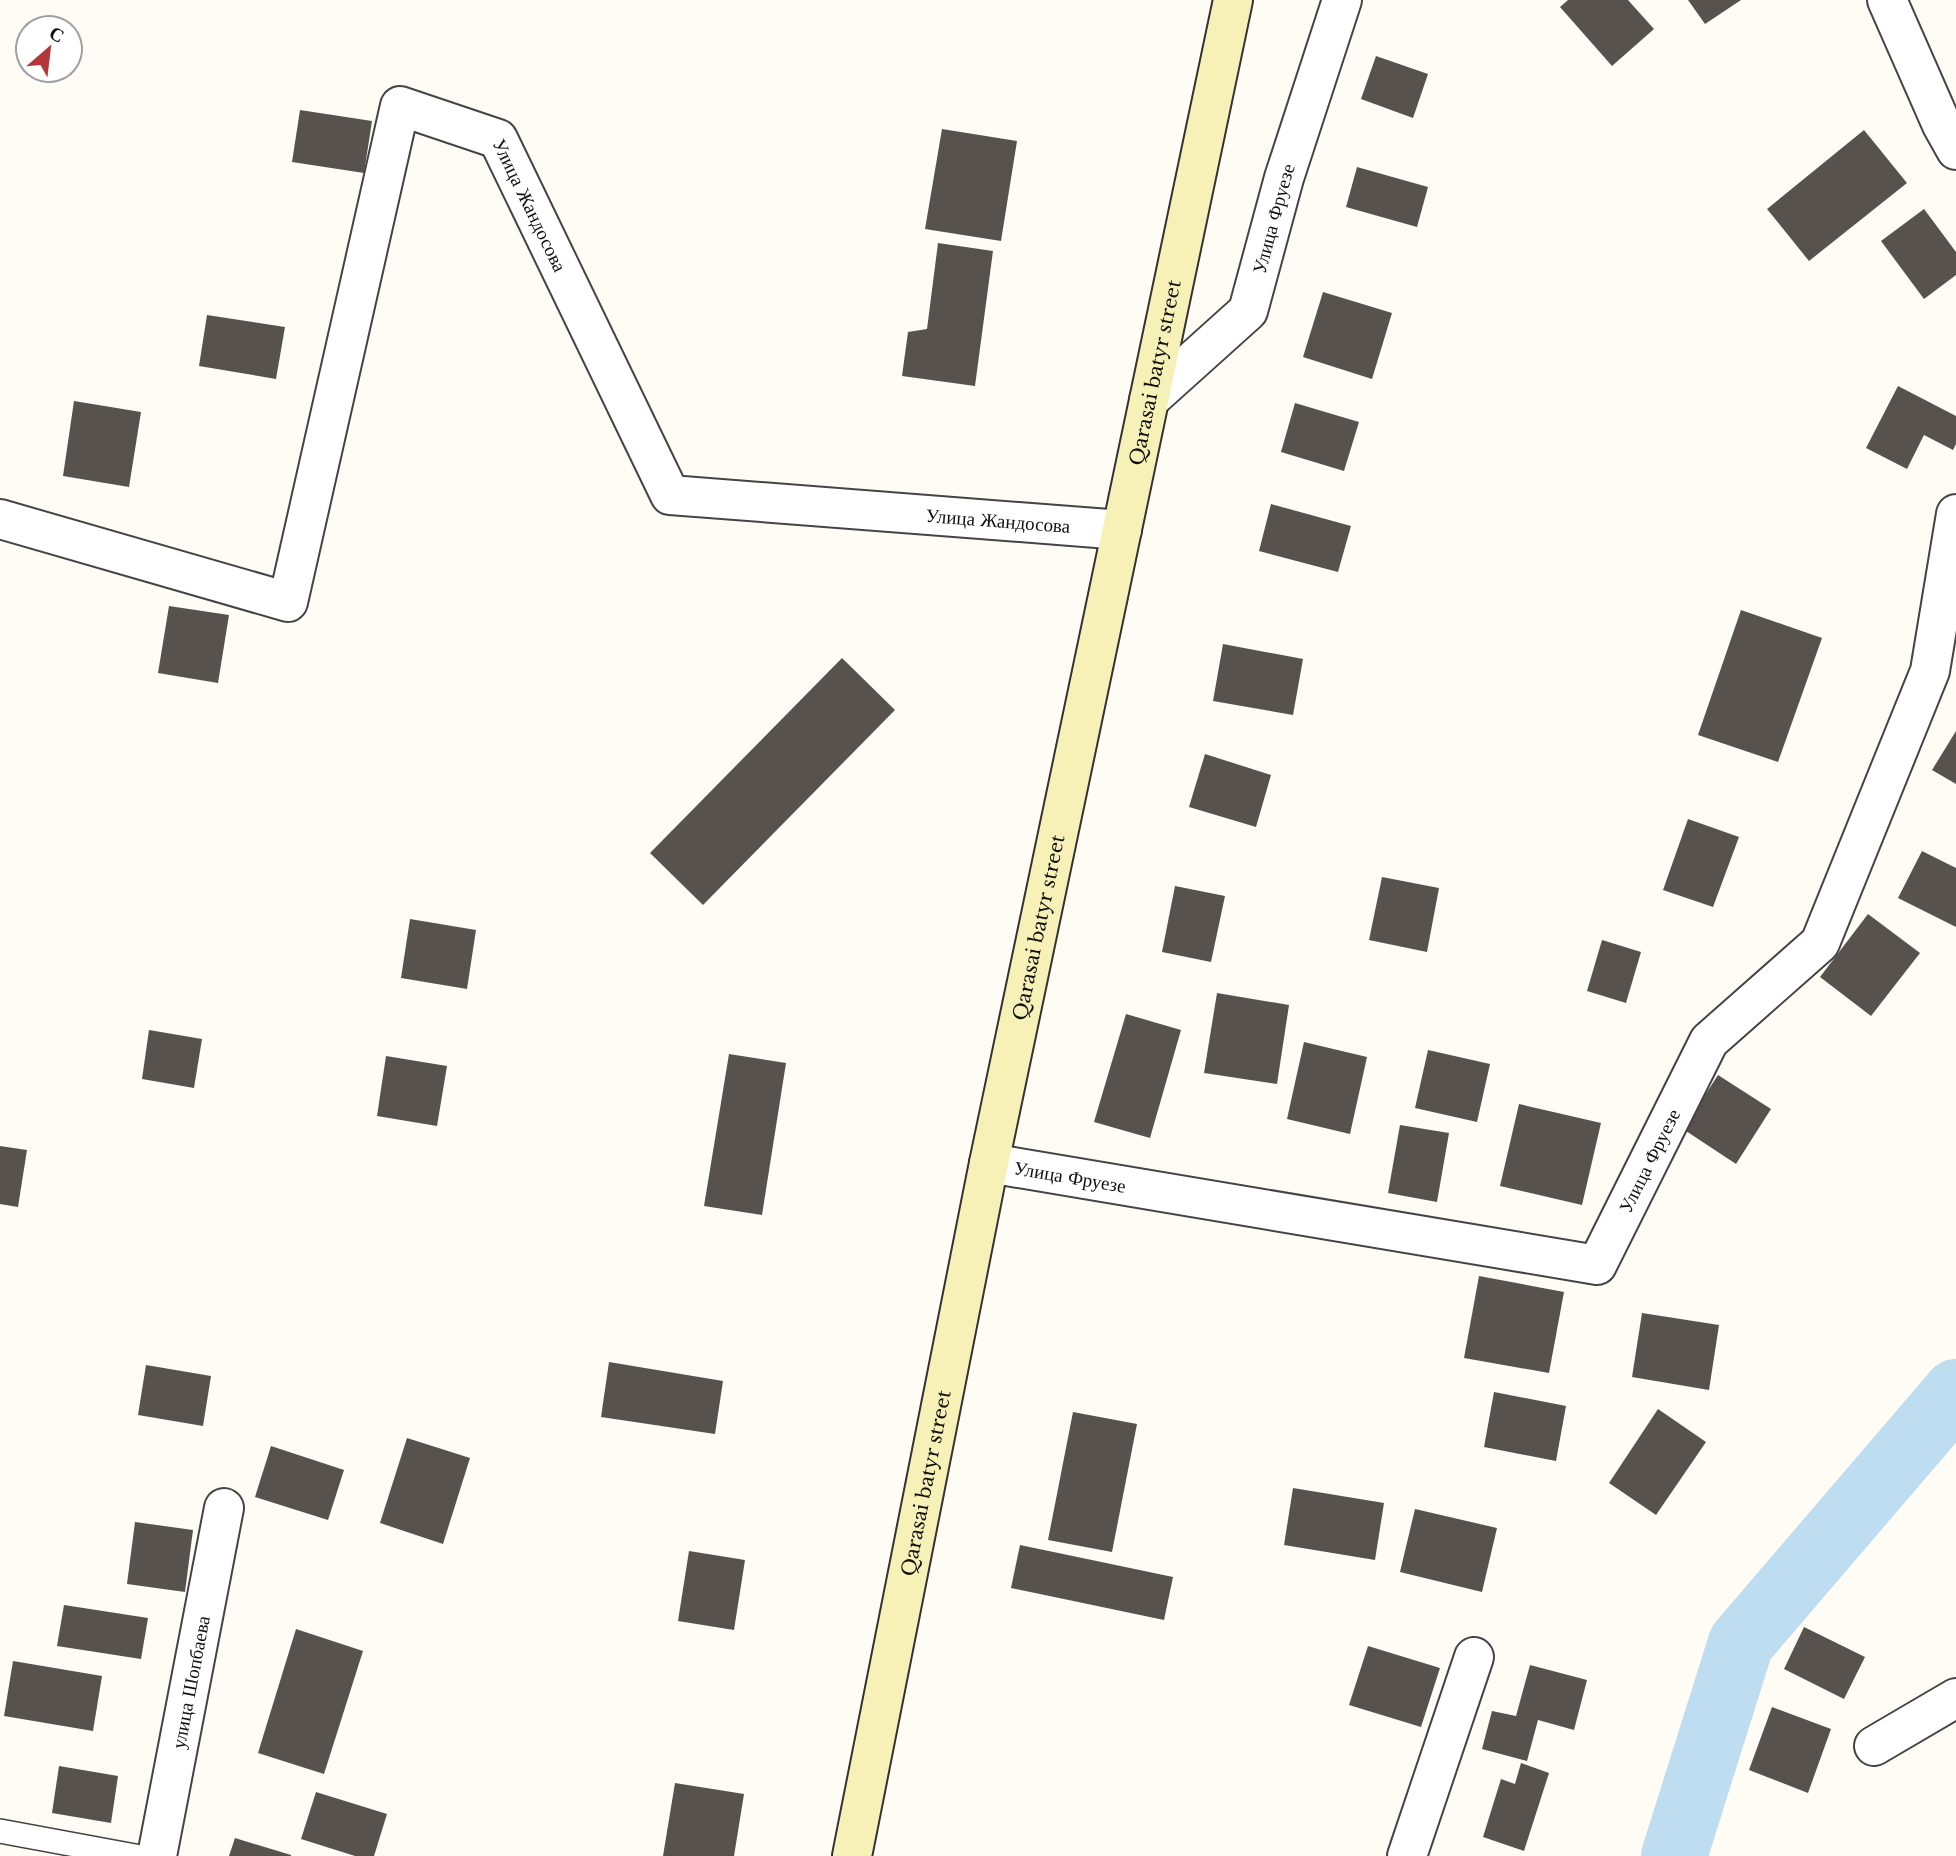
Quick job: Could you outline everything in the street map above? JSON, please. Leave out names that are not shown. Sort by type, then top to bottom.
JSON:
[{"type":"main road","name":"Qarasai batyr street","points":[[852,1856],[989,1163],[1234,0]]},
{"type":"street","name":"Улица Фруезе","points":[[1149,400],[1248,311],[1284,178],[1342,0]]},
{"type":"street","points":[[1887,0],[1942,125],[1956,150]]},
{"type":"street","name":"Улица Жандосова","points":[[0,519],[288,602],[400,106],[498,139],[670,495],[1122,530]]},
{"type":"street","name":"Улица Фруезе","points":[[989,1163],[1597,1265],[1709,1041],[1820,943],[1930,671],[1956,514]]},
{"type":"street","name":"улица Шопбаева","points":[[157,1856],[224,1508]]},
{"type":"street","points":[[1407,1856],[1474,1657]]},
{"type":"street","points":[[1874,1746],[1956,1698]]},
{"type":"lane","points":[[0,1831],[135,1856]]},
{"type":"building","points":[[1568,0],[1628,0],[1654,29],[1612,66],[1560,7]]},
{"type":"building","points":[[1688,0],[1741,0],[1705,24]]},
{"type":"building","points":[[1376,56],[1428,74],[1413,118],[1361,99]]},
{"type":"building","points":[[300,110],[372,121],[364,173],[292,162]]},
{"type":"building","points":[[942,129],[1017,141],[1001,241],[925,229]]},
{"type":"building","points":[[1864,130],[1907,183],[1809,261],[1767,209]]},
{"type":"building","points":[[1357,167],[1428,187],[1417,227],[1346,207]]},
{"type":"building","points":[[1924,209],[1956,252],[1956,275],[1924,299],[1881,241]]},
{"type":"building","points":[[938,243],[993,251],[975,386],[902,376],[908,332],[927,329]]},
{"type":"building","points":[[1323,292],[1392,313],[1372,379],[1303,357]]},
{"type":"building","points":[[207,315],[285,327],[276,379],[199,366]]},
{"type":"building","points":[[1898,386],[1956,416],[1956,444],[1953,450],[1924,435],[1907,469],[1866,448]]},
{"type":"building","points":[[74,401],[141,412],[129,487],[63,476]]},
{"type":"building","points":[[1295,403],[1359,422],[1344,471],[1281,452]]},
{"type":"building","points":[[1271,504],[1351,526],[1338,572],[1259,551]]},
{"type":"building","points":[[169,606],[229,615],[218,683],[158,673]]},
{"type":"building","points":[[1741,610],[1822,638],[1778,762],[1698,735]]},
{"type":"building","points":[[1223,644],[1303,659],[1293,715],[1213,701]]},
{"type":"building","points":[[842,658],[895,710],[703,905],[650,853]]},
{"type":"building","points":[[1956,731],[1956,784],[1932,770]]},
{"type":"building","points":[[1205,754],[1271,775],[1256,827],[1189,807]]},
{"type":"building","points":[[1688,819],[1739,837],[1713,907],[1663,890]]},
{"type":"building","points":[[1922,851],[1956,868],[1956,927],[1898,898]]},
{"type":"building","points":[[1382,877],[1439,888],[1427,952],[1369,940]]},
{"type":"building","points":[[1175,886],[1225,896],[1211,962],[1162,952]]},
{"type":"building","points":[[1868,914],[1920,953],[1871,1016],[1820,977]]},
{"type":"building","points":[[410,919],[476,930],[467,989],[401,978]]},
{"type":"building","points":[[1602,940],[1641,952],[1626,1003],[1587,991]]},
{"type":"building","points":[[1217,993],[1289,1005],[1277,1084],[1204,1073]]},
{"type":"building","points":[[1126,1014],[1181,1030],[1150,1138],[1094,1122]]},
{"type":"building","points":[[149,1030],[202,1039],[194,1088],[142,1079]]},
{"type":"building","points":[[1304,1042],[1367,1057],[1350,1134],[1287,1119]]},
{"type":"building","points":[[1428,1050],[1490,1064],[1477,1122],[1415,1108]]},
{"type":"building","points":[[729,1054],[786,1063],[762,1215],[704,1206]]},
{"type":"building","points":[[386,1056],[447,1066],[437,1126],[377,1116]]},
{"type":"building","points":[[1718,1075],[1771,1109],[1736,1164],[1683,1129]]},
{"type":"building","points":[[1519,1104],[1601,1123],[1582,1205],[1500,1186]]},
{"type":"building","points":[[1400,1125],[1449,1133],[1437,1202],[1388,1193]]},
{"type":"building","points":[[0,1146],[27,1150],[18,1207],[0,1204]]},
{"type":"building","points":[[1479,1276],[1564,1292],[1549,1373],[1464,1358]]},
{"type":"building","points":[[1642,1313],[1719,1325],[1709,1390],[1632,1377]]},
{"type":"building","points":[[609,1362],[723,1381],[715,1434],[601,1417]]},
{"type":"building","points":[[146,1365],[211,1376],[203,1426],[138,1415]]},
{"type":"building","points":[[1494,1392],[1566,1406],[1556,1461],[1484,1447]]},
{"type":"building","points":[[1658,1409],[1706,1442],[1656,1515],[1609,1483]]},
{"type":"building","points":[[1073,1412],[1137,1424],[1112,1552],[1048,1540]]},
{"type":"building","points":[[407,1438],[470,1458],[443,1544],[380,1523]]},
{"type":"building","points":[[271,1446],[344,1470],[328,1520],[255,1497]]},
{"type":"building","points":[[1293,1488],[1384,1503],[1375,1560],[1284,1545]]},
{"type":"building","points":[[1415,1509],[1497,1528],[1482,1592],[1400,1572]]},
{"type":"building","points":[[135,1522],[193,1530],[185,1592],[127,1584]]},
{"type":"building","points":[[1020,1545],[1173,1577],[1164,1620],[1011,1588]]},
{"type":"building","points":[[689,1551],[745,1560],[734,1630],[678,1621]]},
{"type":"building","points":[[64,1605],[148,1618],[141,1659],[57,1646]]},
{"type":"building","points":[[1804,1627],[1865,1657],[1844,1699],[1784,1669]]},
{"type":"building","points":[[296,1629],[363,1651],[324,1774],[258,1753]]},
{"type":"building","points":[[1368,1646],[1440,1668],[1421,1727],[1349,1705]]},
{"type":"building","points":[[13,1661],[102,1676],[93,1731],[4,1716]]},
{"type":"building","points":[[1530,1665],[1587,1680],[1574,1730],[1538,1720],[1527,1761],[1482,1749],[1492,1711],[1516,1716]]},
{"type":"building","points":[[1772,1707],[1831,1729],[1808,1793],[1749,1770]]},
{"type":"building","points":[[1521,1763],[1549,1773],[1524,1851],[1483,1837],[1501,1779],[1515,1784]]},
{"type":"building","points":[[59,1766],[118,1776],[111,1823],[52,1813]]},
{"type":"building","points":[[675,1783],[744,1794],[734,1856],[663,1856]]},
{"type":"building","points":[[316,1792],[387,1814],[374,1856],[355,1856],[301,1839]]},
{"type":"building","points":[[235,1838],[291,1855],[291,1856],[229,1856]]},
{"type":"waterway","points":[[1674,1856],[1741,1643],[1956,1392]]}]
